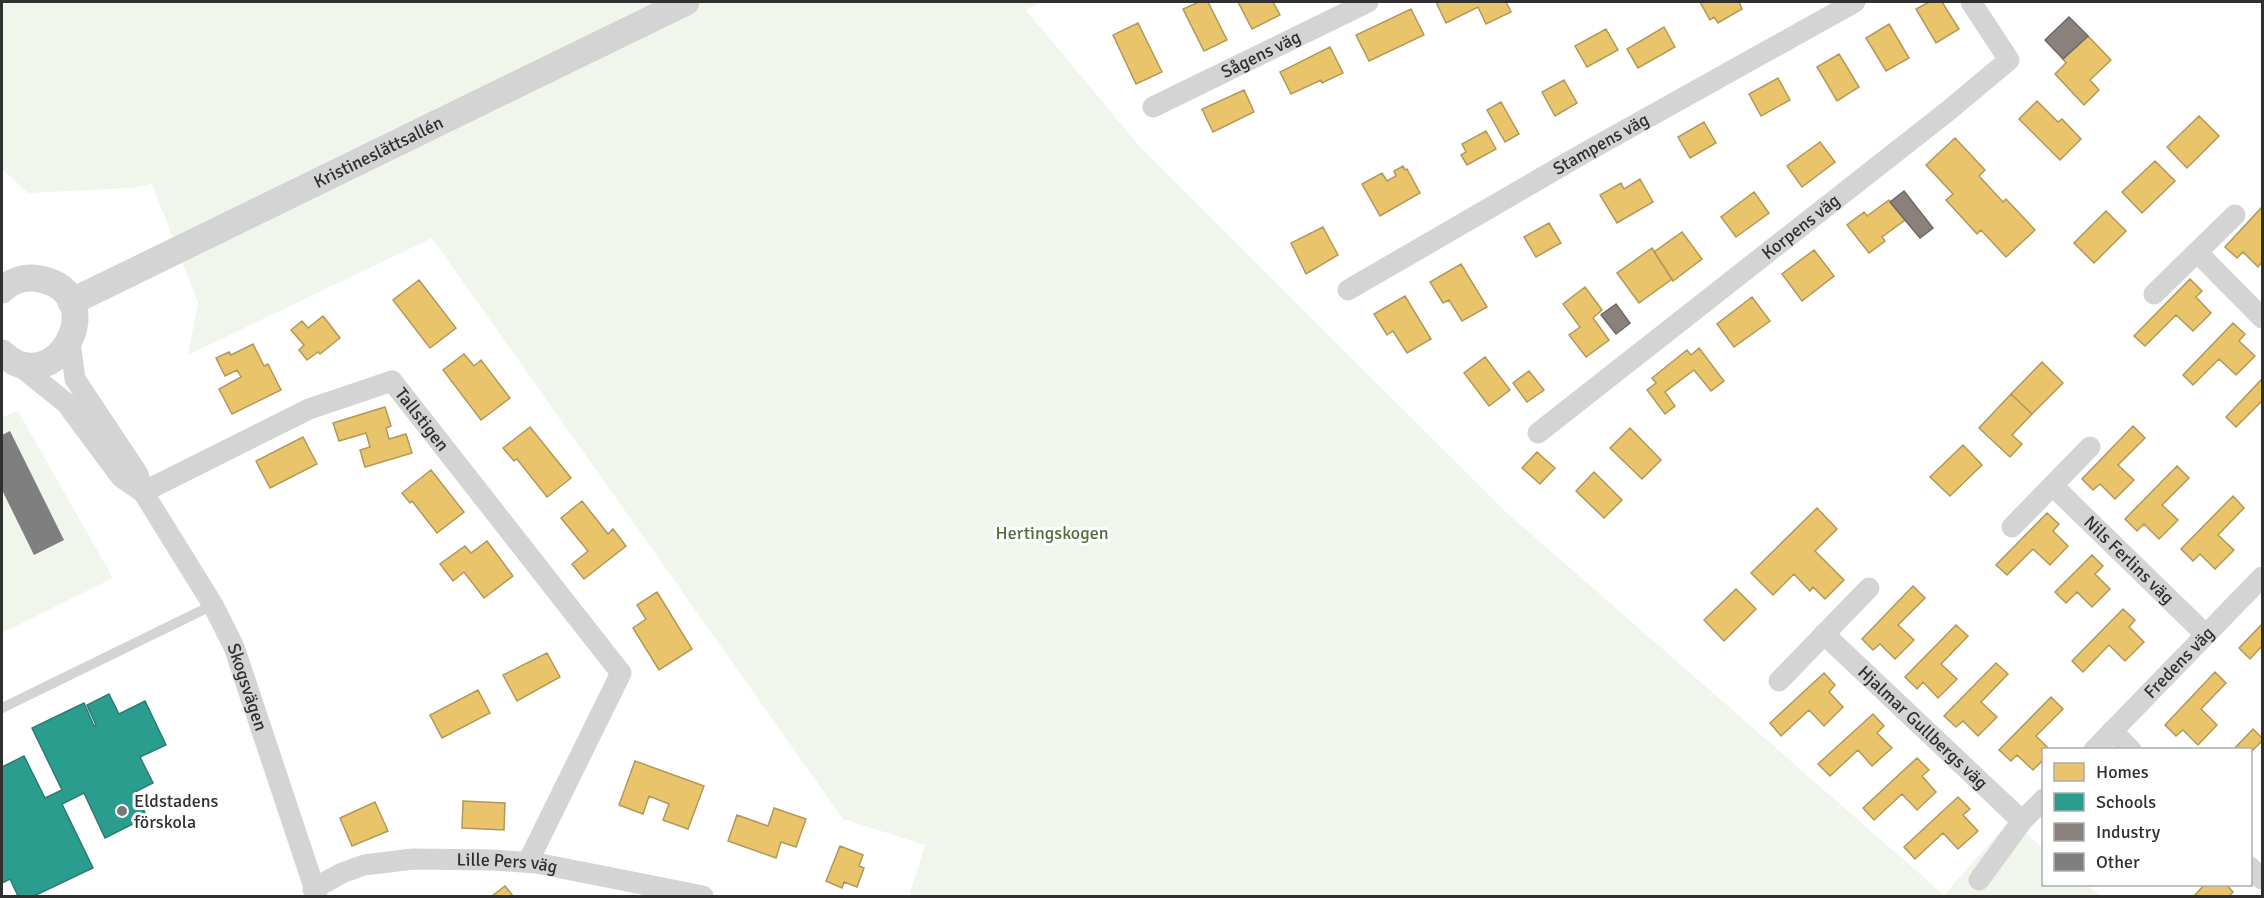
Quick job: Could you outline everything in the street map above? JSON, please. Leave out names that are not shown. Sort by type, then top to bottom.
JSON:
[{"type":"street","name":"Kristineslättsallén","points":[[70,302],[686,2]]},
{"type":"street","name":"Sågens väg","points":[[1153,107],[1368,2]]},
{"type":"street","name":"Stampens väg","points":[[1348,290],[1586,152],[1855,2]]},
{"type":"street","name":"Korpens väg","points":[[1538,433],[1948,111],[2009,60],[1971,2]]},
{"type":"street","points":[[2154,294],[2235,215]]},
{"type":"street","points":[[2197,252],[2262,318]]},
{"type":"street","points":[[2,290],[13,282],[35,278],[56,285],[70,302],[75,318],[70,342],[64,351],[46,363],[36,365],[8,358]]},
{"type":"street","name":"Skogsvägen","points":[[70,342],[75,379],[138,474],[143,492],[213,605],[234,647],[310,894]]},
{"type":"street","name":"Skogsvägen","points":[[8,358],[66,404],[121,477],[143,492]]},
{"type":"street","name":"Tallstigen","points":[[143,492],[309,409],[392,381],[621,673],[528,862]]},
{"type":"street","points":[[2012,527],[2090,447]]},
{"type":"street","name":"Nils Ferlins väg","points":[[2053,486],[2205,634]]},
{"type":"street","name":"Fredens väg","points":[[2096,748],[2262,577]]},
{"type":"street","points":[[1779,681],[1869,588]]},
{"type":"street","name":"Hjalmar Gullbergs väg","points":[[1824,634],[2022,821]]},
{"type":"street","points":[[2112,731],[2129,748]]},
{"type":"street","points":[[1978,880],[2022,821],[2042,800]]},
{"type":"street","name":"Lille Pers väg","points":[[310,894],[342,873],[364,865],[413,859],[528,862],[667,893],[703,897]]},
{"type":"lane","points":[[2,708],[213,605]]},
{"type":"green space","name":"Hertingskogen","points":[[2,2],[1042,2],[1026,10],[1141,148],[1506,512],[1944,895],[2010,820],[2042,847],[2042,886],[2088,886],[2101,896],[909,896],[925,845],[843,819],[432,238],[188,355],[198,303],[152,184],[131,188],[28,193],[2,169]]},
{"type":"green space","points":[[18,411],[113,578],[2,633],[2,417]]},
{"type":"building: Homes","points":[[1199,2],[1208,2],[1227,40],[1204,51],[1183,9]]},
{"type":"building: Homes","points":[[1238,2],[1273,2],[1280,15],[1252,29]]},
{"type":"building: Homes","points":[[1436,2],[1506,2],[1511,12],[1486,24],[1478,7],[1446,23]]},
{"type":"building: Homes","points":[[1700,2],[1739,2],[1742,9],[1718,23],[1714,17],[1710,20]]},
{"type":"building: Homes","points":[[1929,2],[1942,2],[1959,29],[1936,43],[1916,9]]},
{"type":"building: Homes","points":[[1411,9],[1424,35],[1369,61],[1356,35]]},
{"type":"building: Homes","points":[[1138,23],[1162,72],[1136,84],[1113,35]]},
{"type":"building: Homes","points":[[1889,24],[1909,58],[1886,71],[1866,38]]},
{"type":"building: Homes","points":[[1664,27],[1675,47],[1638,68],[1627,49]]},
{"type":"building: Homes","points":[[1606,29],[1618,50],[1587,67],[1575,46]]},
{"type":"building: Homes","points":[[2088,36],[2111,60],[2090,80],[2099,90],[2084,105],[2055,74],[2066,63],[2063,59]]},
{"type":"building: Homes","points":[[1330,47],[1343,73],[1291,94],[1280,72]]},
{"type":"building: Homes","points":[[1839,54],[1859,87],[1837,101],[1817,67]]},
{"type":"building: Homes","points":[[1778,78],[1790,100],[1761,116],[1749,94]]},
{"type":"building: Homes","points":[[1564,80],[1577,103],[1555,116],[1542,92]]},
{"type":"building: Homes","points":[[1244,90],[1254,112],[1213,132],[1202,109]]},
{"type":"building: Homes","points":[[2037,101],[2058,122],[2062,119],[2081,139],[2060,160],[2019,119]]},
{"type":"building: Homes","points":[[1501,102],[1519,134],[1505,142],[1487,110]]},
{"type":"building: Homes","points":[[2199,116],[2219,136],[2187,168],[2167,147]]},
{"type":"building: Homes","points":[[1704,122],[1716,143],[1690,158],[1678,137]]},
{"type":"building: Homes","points":[[1486,131],[1496,149],[1467,165],[1461,155],[1466,152],[1462,144]]},
{"type":"building: Homes","points":[[1955,138],[1985,170],[1979,176],[2003,202],[2006,199],[2035,230],[2006,257],[1981,230],[1977,234],[1946,200],[1953,194],[1926,165]]},
{"type":"building: Homes","points":[[1820,142],[1835,162],[1802,187],[1787,166]]},
{"type":"building: Homes","points":[[2155,161],[2175,181],[2142,213],[2122,192]]},
{"type":"building: Homes","points":[[1403,166],[1420,193],[1380,216],[1362,184],[1382,173],[1387,181],[1396,176],[1394,171]]},
{"type":"building: Homes","points":[[1640,179],[1653,202],[1617,223],[1600,195],[1621,183],[1624,189]]},
{"type":"building: Homes","points":[[1754,192],[1769,213],[1736,237],[1721,217]]},
{"type":"building: Homes","points":[[1889,200],[1905,220],[1882,237],[1885,241],[1869,253],[1847,225],[1864,212],[1867,216]]},
{"type":"building: Homes","points":[[2262,207],[2262,262],[2258,267],[2243,252],[2237,258],[2225,247]]},
{"type":"building: Homes","points":[[2106,211],[2126,231],[2094,263],[2074,243]]},
{"type":"building: Homes","points":[[1549,223],[1561,243],[1536,257],[1524,237]]},
{"type":"building: Homes","points":[[1323,227],[1338,255],[1306,274],[1291,243]]},
{"type":"building: Homes","points":[[1682,232],[1702,259],[1673,281],[1654,252]]},
{"type":"building: Homes","points":[[1652,248],[1672,279],[1639,303],[1617,273]]},
{"type":"building: Homes","points":[[1814,250],[1834,276],[1802,301],[1782,274]]},
{"type":"building: Homes","points":[[1461,264],[1487,307],[1462,321],[1449,300],[1443,303],[1430,282]]},
{"type":"building: Homes","points":[[2190,279],[2202,291],[2196,297],[2211,313],[2193,331],[2176,315],[2145,346],[2134,336]]},
{"type":"building: Homes","points":[[419,280],[456,328],[430,348],[393,300]]},
{"type":"building: Homes","points":[[1585,287],[1602,310],[1593,318],[1609,340],[1586,357],[1569,335],[1580,327],[1563,304]]},
{"type":"building: Homes","points":[[1405,296],[1431,339],[1407,353],[1393,331],[1387,335],[1374,314]]},
{"type":"building: Homes","points":[[1752,297],[1770,321],[1734,347],[1717,324]]},
{"type":"building: Homes","points":[[323,316],[340,338],[320,354],[318,352],[307,360],[299,350],[304,345],[291,330],[302,321],[308,328]]},
{"type":"building: Homes","points":[[2233,323],[2245,334],[2239,341],[2255,356],[2236,375],[2219,359],[2193,385],[2183,375]]},
{"type":"building: Homes","points":[[253,344],[264,366],[268,364],[281,390],[232,414],[219,389],[241,377],[237,370],[225,376],[216,358],[229,352],[231,355]]},
{"type":"building: Homes","points":[[1699,348],[1724,381],[1711,391],[1694,370],[1665,392],[1675,406],[1665,414],[1647,390],[1656,383],[1652,378],[1687,350],[1691,355]]},
{"type":"building: Homes","points":[[464,354],[474,366],[481,360],[510,398],[481,420],[443,370]]},
{"type":"building: Homes","points":[[1485,357],[1510,390],[1489,406],[1464,373]]},
{"type":"building: Homes","points":[[2042,362],[2063,383],[2032,414],[2011,394]]},
{"type":"building: Homes","points":[[1529,371],[1544,390],[1527,402],[1513,383]]},
{"type":"building: Homes","points":[[2262,379],[2262,401],[2236,427],[2226,417]]},
{"type":"building: Homes","points":[[2011,394],[2032,414],[2012,435],[2022,444],[2010,457],[1979,428]]},
{"type":"building: Homes","points":[[385,407],[391,426],[386,428],[389,439],[406,434],[412,453],[365,467],[360,450],[370,447],[366,433],[339,441],[333,423]]},
{"type":"building: Homes","points":[[2133,426],[2145,438],[2118,465],[2134,480],[2115,499],[2100,484],[2093,490],[2082,479]]},
{"type":"building: Homes","points":[[530,427],[571,478],[547,497],[517,459],[514,461],[503,448]]},
{"type":"building: Homes","points":[[1630,428],[1661,460],[1642,479],[1610,448]]},
{"type":"building: Homes","points":[[303,437],[317,464],[270,488],[256,461]]},
{"type":"building: Homes","points":[[1963,445],[1982,465],[1950,496],[1930,477]]},
{"type":"building: Homes","points":[[1537,452],[1555,468],[1540,484],[1522,468]]},
{"type":"building: Homes","points":[[2177,466],[2189,478],[2162,505],[2178,520],[2159,539],[2144,524],[2137,531],[2125,519]]},
{"type":"building: Homes","points":[[431,470],[464,512],[437,533],[412,501],[410,503],[402,493]]},
{"type":"building: Homes","points":[[1594,472],[1622,500],[1604,518],[1576,491]]},
{"type":"building: Homes","points":[[2233,496],[2244,508],[2218,535],[2234,550],[2215,569],[2200,554],[2193,561],[2181,549]]},
{"type":"building: Homes","points":[[582,501],[608,534],[613,529],[626,546],[584,579],[572,564],[588,551],[561,518]]},
{"type":"building: Homes","points":[[1817,508],[1837,529],[1815,551],[1844,580],[1825,599],[1813,587],[1810,591],[1794,574],[1773,595],[1751,573]]},
{"type":"building: Homes","points":[[2047,513],[2059,524],[2053,531],[2068,546],[2050,565],[2033,549],[2007,575],[1996,565]]},
{"type":"building: Homes","points":[[487,541],[513,576],[484,598],[464,572],[453,581],[440,564],[465,546],[471,553]]},
{"type":"building: Homes","points":[[2092,555],[2103,566],[2095,574],[2110,589],[2092,607],[2077,592],[2066,603],[2055,592]]},
{"type":"building: Homes","points":[[1913,586],[1925,598],[1898,625],[1914,640],[1895,659],[1880,644],[1873,650],[1862,639]]},
{"type":"building: Homes","points":[[1736,589],[1756,609],[1724,641],[1704,620]]},
{"type":"building: Homes","points":[[657,592],[692,649],[659,670],[633,628],[646,619],[637,605]]},
{"type":"building: Homes","points":[[2123,609],[2135,620],[2129,627],[2144,642],[2125,661],[2109,645],[2083,672],[2072,661]]},
{"type":"building: Homes","points":[[2262,624],[2262,646],[2250,659],[2239,648]]},
{"type":"building: Homes","points":[[1956,625],[1968,636],[1941,664],[1957,679],[1938,698],[1923,682],[1917,689],[1905,677]]},
{"type":"building: Homes","points":[[547,653],[560,677],[517,701],[503,675]]},
{"type":"building: Homes","points":[[1996,663],[2008,674],[1981,702],[1997,717],[1978,736],[1963,721],[1956,727],[1944,716]]},
{"type":"building: Homes","points":[[2215,672],[2226,683],[2201,709],[2217,725],[2198,745],[2183,730],[2176,736],[2165,725]]},
{"type":"building: Homes","points":[[1824,673],[1835,685],[1829,692],[1843,707],[1824,726],[1809,710],[1781,736],[1770,723]]},
{"type":"building: Homes","points":[[478,690],[490,713],[442,738],[430,715]]},
{"type":"building: Homes","points":[[2051,697],[2063,709],[2036,736],[2048,748],[2042,748],[2042,761],[2033,770],[2017,755],[2011,761],[1999,750]]},
{"type":"building: Homes","points":[[1873,714],[1884,726],[1877,733],[1892,748],[1872,766],[1858,750],[1830,776],[1818,764]]},
{"type":"building: Homes","points":[[2253,729],[2262,738],[2262,741],[2252,751],[2252,748],[2235,748]]},
{"type":"building: Homes","points":[[1917,758],[1929,770],[1922,776],[1936,792],[1917,810],[1902,794],[1874,820],[1863,808]]},
{"type":"building: Homes","points":[[635,761],[704,786],[688,829],[663,820],[669,804],[649,796],[643,814],[619,805]]},
{"type":"building: Homes","points":[[1958,797],[1970,809],[1963,815],[1978,831],[1958,849],[1943,833],[1915,859],[1904,847]]},
{"type":"building: Homes","points":[[463,801],[505,803],[504,830],[462,828]]},
{"type":"building: Homes","points":[[375,802],[388,831],[352,846],[340,818]]},
{"type":"building: Homes","points":[[774,808],[806,819],[796,847],[781,842],[776,858],[728,841],[737,815],[768,826]]},
{"type":"building: Homes","points":[[840,846],[863,855],[859,866],[864,868],[857,887],[844,882],[842,888],[826,881]]},
{"type":"building: Homes","points":[[505,886],[513,896],[492,896]]},
{"type":"building: Homes","points":[[2203,886],[2228,886],[2233,892],[2229,896],[2195,895]]},
{"type":"building: Schools","points":[[109,694],[119,714],[145,701],[166,745],[140,757],[153,783],[135,792],[147,817],[105,838],[84,793],[62,804],[93,868],[34,896],[18,896],[10,879],[2,883],[2,767],[24,756],[45,798],[62,790],[32,728],[84,703],[94,726],[96,725],[87,705]]},
{"type":"building: Industry","points":[[2069,17],[2088,36],[2063,59],[2045,40]]},
{"type":"building: Industry","points":[[1904,191],[1933,228],[1920,238],[1890,202]]},
{"type":"building: Industry","points":[[1616,304],[1630,323],[1616,334],[1601,315]]},
{"type":"building: Other","points":[[10,431],[64,540],[34,555],[2,490],[2,435]]},
{"type":"place","name":"Eldstadens förskola","points":[[122,811]]}]
